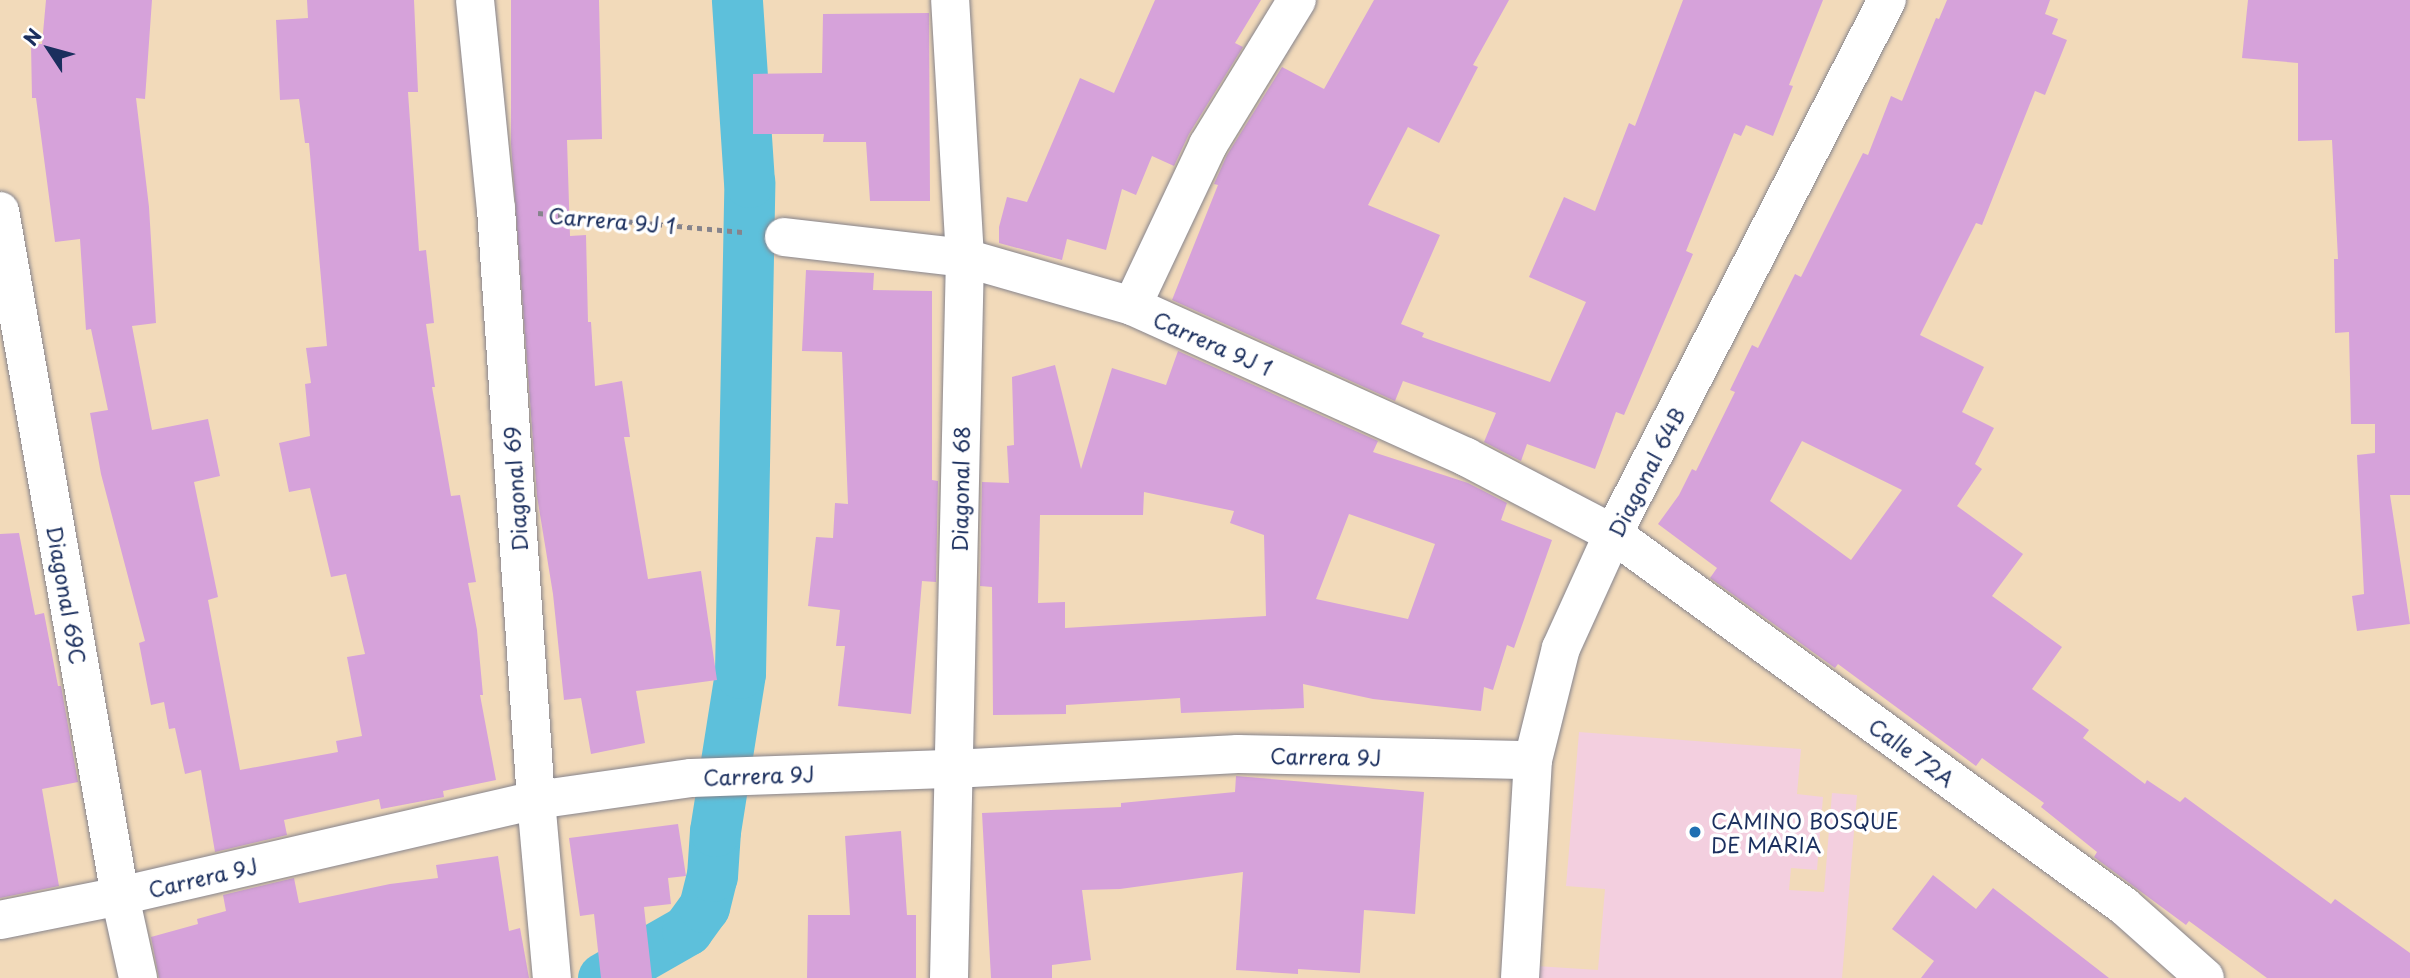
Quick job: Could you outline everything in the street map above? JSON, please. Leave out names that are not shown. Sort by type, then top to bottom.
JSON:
[{"type":"street","name":"Diagonal 69","points":[[475,0],[496,209],[536,800],[552,974]]},
{"type":"street","name":"Diagonal 68","points":[[948,978],[965,258],[950,0]]},
{"type":"street","points":[[1132,306],[1208,145],[1297,0]]},
{"type":"street","name":"Diagonal 64B","points":[[1520,978],[1533,760],[1561,648],[1614,534],[1887,0]]},
{"type":"street","name":"Diagonal 69C","points":[[0,211],[120,896],[138,978]]},
{"type":"street","name":"Carrera 9J 1","points":[[785,237],[965,258],[1132,306],[1466,457],[1614,534]]},
{"type":"street","name":"Calle 72A","points":[[1614,534],[2124,906],[2205,978]]},
{"type":"street","name":"Carrera 9J","points":[[0,920],[120,896],[536,800],[691,778],[746,774],[953,769],[1238,754],[1533,760]]},
{"type":"path","name":"Carrera 9J 1","points":[[496,209],[728,230]]},
{"type":"shaded area","name":"CAMINO BOSQUE DE MARIA","points":[[1579,732],[1801,749],[1797,794],[1823,797],[1817,870],[1791,868],[1789,890],[1824,892],[1832,793],[1857,795],[1842,978],[1535,978],[1536,966],[1598,970],[1605,889],[1566,886]]},
{"type":"building","points":[[46,0],[152,0],[145,99],[136,98],[149,207],[156,323],[132,326],[152,430],[208,419],[220,476],[194,482],[218,597],[208,600],[240,770],[338,752],[336,741],[362,736],[347,657],[365,654],[346,574],[331,577],[310,488],[289,492],[279,443],[310,436],[305,384],[311,383],[306,348],[327,346],[309,143],[305,143],[299,99],[280,100],[276,20],[308,18],[307,0],[414,0],[418,92],[408,92],[419,251],[426,250],[434,323],[426,324],[435,387],[432,387],[451,496],[460,495],[476,582],[468,583],[477,630],[483,695],[480,695],[496,780],[443,791],[444,797],[381,809],[379,799],[284,820],[287,835],[215,852],[201,770],[185,774],[175,728],[169,729],[164,702],[151,705],[139,643],[145,641],[101,474],[90,413],[108,410],[91,329],[86,330],[80,239],[55,242],[36,98],[32,98],[31,44],[42,44]]},
{"type":"building","points":[[511,0],[599,0],[602,139],[567,140],[570,236],[586,235],[588,322],[591,322],[595,386],[622,381],[630,437],[624,437],[648,579],[701,571],[717,680],[636,691],[645,743],[591,754],[581,698],[564,700],[553,594],[537,496],[511,144]]},
{"type":"building","points":[[1155,0],[1261,0],[1235,43],[1243,47],[1189,134],[1174,166],[1152,156],[1136,195],[1122,189],[1106,250],[1067,239],[1062,260],[999,243],[999,227],[1007,197],[1027,202],[1080,78],[1114,93]]},
{"type":"building","points":[[1374,0],[1509,0],[1473,65],[1478,67],[1439,143],[1408,127],[1368,205],[1440,235],[1401,324],[1424,333],[1422,337],[1550,382],[1586,302],[1529,277],[1564,197],[1595,211],[1629,123],[1635,126],[1683,0],[1823,0],[1789,85],[1793,86],[1773,136],[1746,125],[1741,136],[1734,133],[1686,251],[1693,254],[1624,415],[1616,412],[1595,469],[1527,444],[1521,461],[1484,442],[1496,413],[1403,381],[1395,401],[1172,300],[1218,185],[1214,184],[1227,155],[1282,67],[1324,89]]},
{"type":"building","points":[[1947,0],[2050,0],[2045,14],[2058,19],[2052,34],[2067,40],[2045,95],[2035,91],[1982,225],[1976,223],[1920,335],[1984,367],[1962,412],[1994,428],[1975,464],[1982,469],[1957,506],[2023,554],[1992,596],[2062,647],[2032,689],[2089,730],[2083,738],[2145,784],[2147,780],[2180,802],[2185,797],[2331,904],[2335,899],[2410,953],[2410,978],[2267,978],[2189,921],[2186,925],[2094,857],[2097,852],[2041,807],[2044,803],[1982,758],[1976,766],[1838,664],[1835,668],[1710,578],[1717,568],[1658,524],[1679,495],[1692,469],[1696,471],[1735,392],[1730,390],[1752,345],[1758,348],[1795,274],[1801,277],[1863,153],[1868,155],[1891,96],[1902,101],[1936,18],[1939,19]],"holes":[[[1802,441],[1902,490],[1851,560],[1770,501]]]},
{"type":"building","points":[[2248,0],[2410,0],[2410,495],[2390,495],[2410,624],[2357,631],[2352,596],[2364,594],[2357,455],[2375,453],[2375,424],[2351,424],[2349,332],[2335,333],[2334,259],[2338,259],[2332,140],[2298,141],[2298,63],[2242,58]]},
{"type":"building","points":[[929,13],[930,201],[870,201],[866,142],[823,142],[824,134],[753,134],[753,74],[822,73],[823,14]]},
{"type":"building","points":[[806,270],[874,273],[873,290],[932,291],[932,480],[938,481],[936,582],[922,581],[911,714],[838,706],[845,646],[836,646],[840,610],[808,606],[816,537],[833,538],[835,503],[848,504],[842,352],[802,351]]},
{"type":"building","points":[[1178,351],[1378,441],[1373,452],[1468,483],[1507,503],[1501,520],[1552,540],[1514,648],[1507,645],[1493,690],[1484,687],[1481,711],[1373,699],[1303,684],[1304,708],[1181,713],[1180,698],[1066,705],[1066,714],[993,715],[992,587],[980,586],[982,482],[1009,483],[1007,446],[1014,445],[1012,377],[1055,365],[1081,469],[1112,368],[1166,385]],"holes":[[[1144,492],[1234,511],[1230,523],[1264,535],[1266,616],[1065,628],[1065,602],[1038,603],[1040,515],[1143,515]],[[1349,514],[1435,544],[1408,619],[1316,599]]]},
{"type":"building","points":[[19,533],[35,615],[44,613],[58,686],[61,686],[78,782],[42,789],[59,886],[0,898],[0,534]]},
{"type":"building","points":[[1236,776],[1424,792],[1415,914],[1364,910],[1360,973],[1298,969],[1298,974],[1236,970],[1243,872],[1120,889],[1082,890],[1091,960],[1052,965],[1052,978],[991,978],[982,813],[1121,807],[1121,803],[1235,792]]},
{"type":"building","points":[[678,824],[686,876],[668,878],[671,904],[644,907],[652,978],[601,978],[594,914],[580,916],[569,838]]},
{"type":"building","points":[[901,831],[907,915],[916,915],[916,978],[807,978],[808,915],[850,915],[845,836]]},
{"type":"building","points":[[498,856],[509,931],[520,928],[529,978],[159,978],[151,937],[198,924],[197,919],[226,911],[223,895],[294,878],[299,903],[390,884],[438,878],[436,865]]},
{"type":"building","points":[[1933,875],[1976,909],[1993,888],[2109,978],[1921,978],[1934,961],[1892,929]]},
{"type":"waterway","points":[[603,978],[687,930],[704,907],[712,876],[715,831],[740,673],[749,182],[737,0]]},
{"type":"place","name":"CAMINO BOSQUE DE MARIA","points":[[1695,832]]}]
